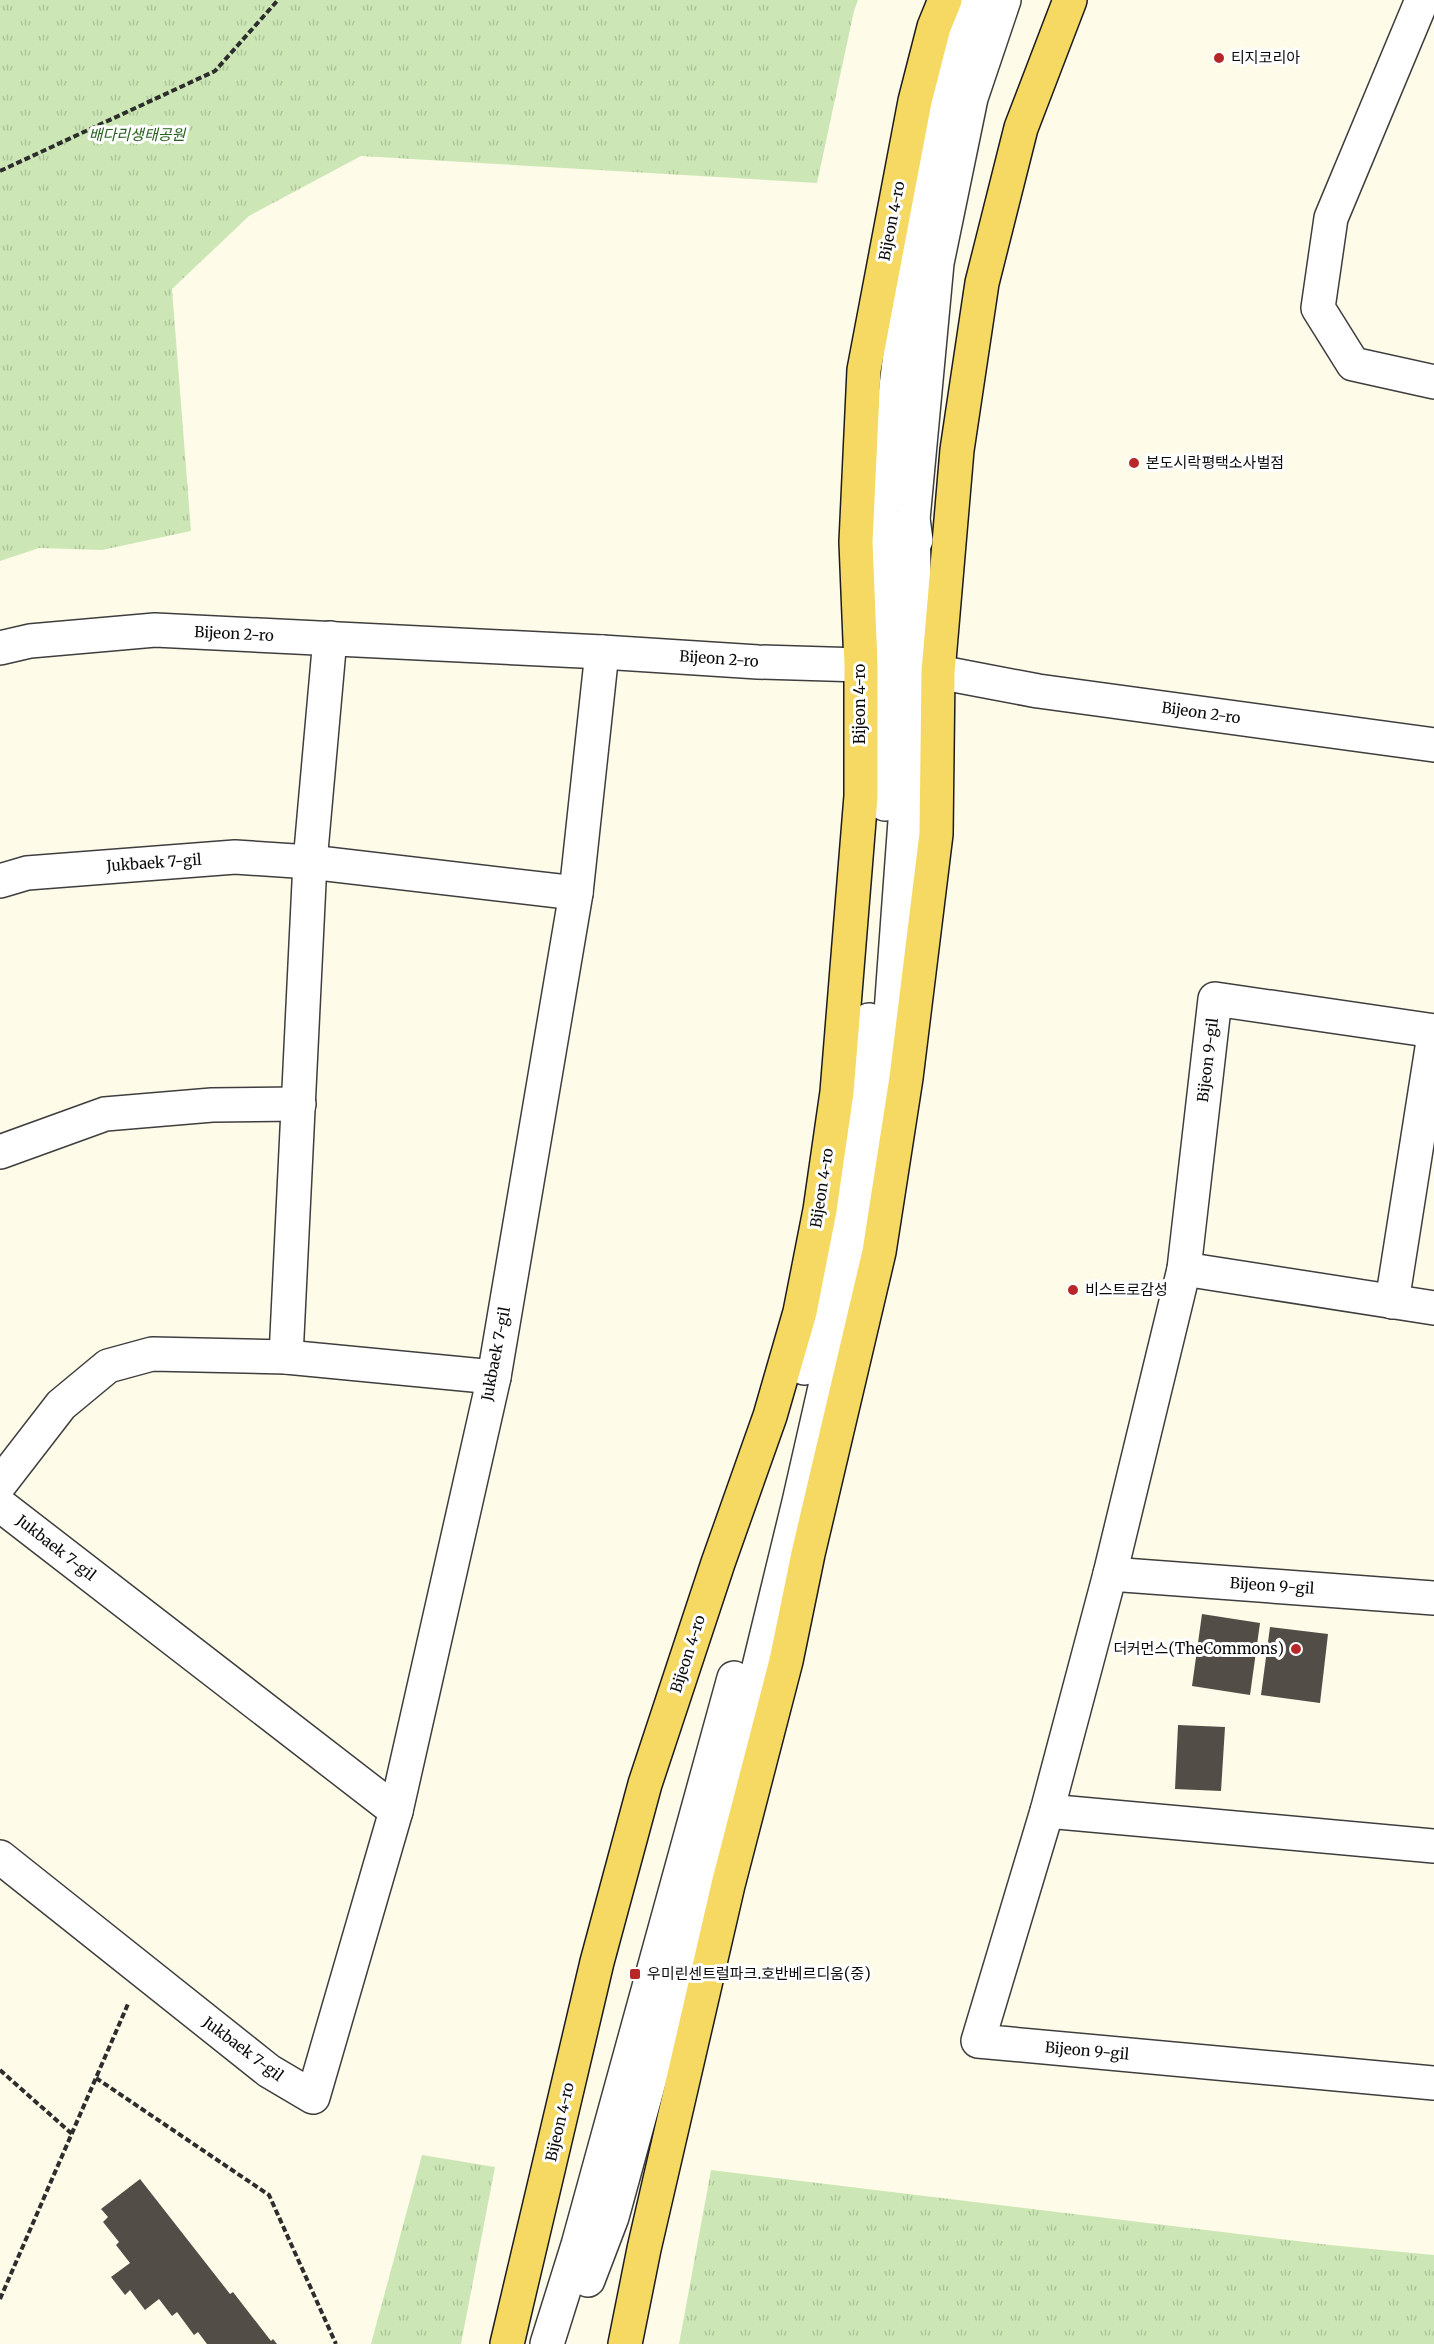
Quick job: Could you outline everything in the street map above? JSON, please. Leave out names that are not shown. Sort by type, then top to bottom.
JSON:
[{"type":"main road","name":"Bijeon 4-ro","points":[[626,2344],[644,2249],[728,1885],[786,1661],[808,1554],[879,1252],[906,1078],[936,834],[900,669],[856,542],[864,370],[915,101],[934,27],[945,0]]},
{"type":"main road","name":"Bijeon 4-ro","points":[[507,2344],[597,1962],[645,1784],[718,1563],[770,1416],[800,1312],[820,1210],[837,1092],[861,796],[900,669],[957,450],[982,283],[1021,128],[1070,0]]},
{"type":"street","points":[[566,2344],[612,2217],[703,1897],[799,1502],[882,1136],[900,669],[881,512],[912,254],[954,65],[975,0]]},
{"type":"street","points":[[547,2344],[578,2245],[729,1697],[797,1423],[804,1368],[856,1131],[884,883],[900,669],[937,263],[971,98],[1004,0]]},
{"type":"street","points":[[1422,0],[1331,218],[1318,308],[1353,364],[1434,382]]},
{"type":"street","name":"Bijeon 2-ro","points":[[0,648],[30,641],[155,630],[900,669],[1038,691],[1434,745]]},
{"type":"street","points":[[286,1357],[310,862],[330,638]]},
{"type":"street","points":[[576,887],[602,652]]},
{"type":"street","name":"Jukbaek 7-gil","points":[[0,881],[27,873],[236,857],[576,887],[494,1377],[396,1811],[313,2097],[269,2071],[0,1857]]},
{"type":"street","name":"Bijeon 9-gil","points":[[1434,1033],[1215,999],[1184,1269],[1110,1574],[1047,1811],[978,2041],[1434,2084]]},
{"type":"street","points":[[1392,1302],[1434,1033]]},
{"type":"street","points":[[0,1152],[105,1114],[212,1105],[299,1104]]},
{"type":"street","points":[[1184,1269],[1434,1308]]},
{"type":"street","points":[[800,1312],[804,1368]]},
{"type":"street","points":[[0,1484],[61,1405],[108,1366],[152,1354],[286,1357],[494,1377]]},
{"type":"street","name":"Jukbaek 7-gil","points":[[0,1505],[396,1811]]},
{"type":"street","name":"Bijeon 9-gil","points":[[1110,1574],[1434,1598]]},
{"type":"street","points":[[703,1897],[753,1790]]},
{"type":"street","points":[[1047,1811],[1434,1845]]},
{"type":"path","points":[[0,171],[215,71],[278,0]]},
{"type":"path","points":[[0,2299],[143,1971]]},
{"type":"path","points":[[0,2070],[72,2134]]},
{"type":"path","points":[[96,2078],[269,2195],[336,2344]]},
{"type":"green space","name":"배다리생태공원","points":[[0,0],[858,0],[817,183],[361,156],[249,216],[172,289],[191,531],[102,550],[39,548],[0,561]]},
{"type":"green space","points":[[422,2155],[495,2167],[461,2344],[371,2344]]},
{"type":"green space","points":[[711,2170],[1330,2245],[1434,2255],[1434,2344],[679,2344]]},
{"type":"building","points":[[1202,1614],[1260,1623],[1250,1695],[1192,1686]]},
{"type":"building","points":[[1270,1627],[1328,1634],[1320,1703],[1261,1695]]},
{"type":"building","points":[[1178,1725],[1225,1727],[1221,1791],[1175,1789]]},
{"type":"building","points":[[140,2179],[230,2294],[233,2292],[271,2341],[273,2339],[277,2344],[207,2344],[198,2332],[194,2335],[177,2312],[172,2316],[159,2299],[145,2310],[130,2290],[125,2295],[111,2277],[130,2263],[116,2245],[119,2242],[103,2222],[108,2217],[101,2209]]},
{"type":"place","name":"티지코리아","points":[[1219,58]]},
{"type":"place","name":"본도시락평택소사벌점","points":[[1134,463]]},
{"type":"place","name":"비스트로감성","points":[[1073,1290]]},
{"type":"place","name":"더커먼스(TheCommons)","points":[[1296,1649]]},
{"type":"place","name":"우미린센트럴파크.호반베르디움(중)","points":[[635,1974]]}]
